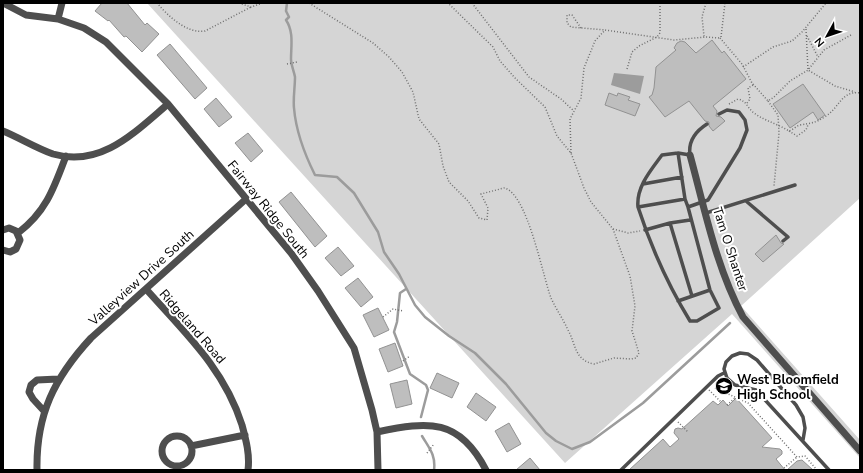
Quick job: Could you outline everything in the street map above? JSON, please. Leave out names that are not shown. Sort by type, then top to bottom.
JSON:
[{"type":"street","name":"Fairway Ridge South","points":[[3,3],[26,15],[58,19],[84,28],[106,42],[168,104],[291,252],[354,348],[377,432],[378,470]]},
{"type":"street","points":[[58,19],[62,3]]},
{"type":"street","points":[[3,131],[43,150],[66,156],[83,157],[102,153],[124,141],[168,104]]},
{"type":"street","name":"Tam O Shanter","points":[[690,155],[722,270],[732,296],[743,317],[860,450]]},
{"type":"street","points":[[18,233],[26,227],[46,205],[66,156]]},
{"type":"street","name":"Valleyview Drive South","points":[[37,470],[38,436],[44,411],[58,379],[69,363],[91,338],[246,199]]},
{"type":"street","points":[[3,230],[12,229],[18,233],[20,240],[16,249],[10,252],[3,250]]},
{"type":"street","name":"Ridgeland Road","points":[[146,289],[207,357],[225,384],[237,409],[245,435],[250,459],[248,470]]},
{"type":"street","points":[[44,411],[29,392],[31,384],[37,380],[58,379]]},
{"type":"street","points":[[377,432],[411,425],[439,426],[461,436],[475,452],[486,470]]},
{"type":"street","points":[[191,446],[245,435]]},
{"type":"street","points":[[172,437],[183,437],[191,446],[191,458],[182,466],[170,465],[162,456],[163,445],[172,437]]},
{"type":"lane","points":[[688,207],[708,200],[746,134],[746,120],[742,114],[735,110],[727,110],[719,114]]},
{"type":"lane","points":[[678,153],[685,199],[690,220],[710,290],[719,308],[697,322],[690,320],[678,301],[645,230],[637,199],[646,176],[662,155],[678,153],[690,155],[692,141],[697,132],[707,124]]},
{"type":"lane","points":[[643,184],[682,177]]},
{"type":"lane","points":[[706,213],[794,185]]},
{"type":"lane","points":[[638,207],[685,199]]},
{"type":"lane","points":[[746,201],[788,237],[783,241]]},
{"type":"lane","points":[[645,230],[670,223],[690,220]]},
{"type":"lane","points":[[670,223],[692,296]]},
{"type":"lane","points":[[678,301],[710,290]]},
{"type":"lane","points":[[621,470],[676,419],[710,384],[724,373],[726,362],[732,356],[740,353],[748,354],[757,360],[796,405],[804,417],[805,428],[803,440]]},
{"type":"lane","points":[[724,373],[735,385],[756,390],[829,470]]},
{"type":"path","points":[[157,3],[176,21],[196,32],[205,31],[251,7],[263,3]]},
{"type":"path","points":[[239,3],[251,7]]},
{"type":"path","points":[[309,3],[373,43],[389,57],[402,72],[413,92],[417,115],[421,123],[439,144],[448,182],[468,201],[479,218],[485,220],[488,218],[488,208],[481,195],[483,193],[504,188],[513,194],[528,221],[546,285],[557,311],[568,330],[576,352],[584,361],[594,364],[614,358],[634,359],[639,355],[632,331],[635,306],[630,276],[613,229],[591,202],[571,153],[570,125],[574,112],[581,98],[584,68],[595,41],[605,30]]},
{"type":"path","points":[[448,3],[493,47],[500,61],[545,107],[557,136],[571,153]]},
{"type":"path","points":[[472,3],[529,77],[561,99],[574,112]]},
{"type":"path","points":[[627,69],[632,52],[639,46],[657,37],[660,33],[660,3]]},
{"type":"path","points":[[706,3],[702,21],[703,33],[706,38]]},
{"type":"path","points":[[725,3],[720,38],[743,67],[753,85],[768,101],[778,115],[779,124],[773,192]]},
{"type":"path","points":[[743,67],[773,47],[792,41],[826,3]]},
{"type":"path","points":[[581,28],[572,15],[568,15],[566,20],[568,26],[581,28],[690,40],[720,38]]},
{"type":"path","points":[[806,27],[808,70]]},
{"type":"path","points":[[807,35],[818,57]]},
{"type":"path","points":[[768,101],[790,81],[808,70],[824,50],[851,35]]},
{"type":"path","points":[[287,64],[297,62]]},
{"type":"path","points":[[808,70],[835,86],[860,93]]},
{"type":"path","points":[[747,104],[750,99],[748,88],[753,85]]},
{"type":"path","points":[[789,131],[800,125],[808,125],[827,116],[835,109],[845,95],[857,92]]},
{"type":"path","points":[[727,110],[728,105],[738,99],[747,104],[750,110],[759,117],[779,124],[797,136],[806,130],[808,125]]},
{"type":"path","points":[[613,229],[633,233],[645,230]]},
{"type":"path","points":[[384,317],[396,309],[403,311]]},
{"type":"path","points":[[403,361],[410,356]]},
{"type":"path","points":[[710,384],[716,390],[748,403],[797,457]]},
{"type":"path","points":[[707,388],[721,402]]},
{"type":"path","points":[[727,405],[735,398]]},
{"type":"path","points":[[676,419],[688,432]]},
{"type":"path","points":[[427,453],[434,444]]},
{"type":"path","points":[[784,468],[797,457],[805,456],[818,470]]},
{"type":"shaded area","points":[[147,3],[860,3],[860,198],[741,306],[860,440],[860,458],[732,314],[565,463]]},
{"type":"shaded area","points":[[614,73],[644,76],[640,94],[611,85]]},
{"type":"building","points":[[102,3],[127,3],[145,25],[147,23],[159,34],[142,52],[126,36],[124,37],[109,20],[108,21],[95,11]]},
{"type":"building","points":[[712,40],[722,53],[724,51],[746,79],[713,106],[717,111],[716,116],[721,117],[725,121],[713,131],[709,126],[709,122],[705,121],[689,101],[665,117],[649,97],[652,95],[654,88],[656,67],[676,50],[674,48],[677,43],[681,41],[685,42],[696,53]]},
{"type":"building","points":[[170,44],[207,88],[195,99],[157,55]]},
{"type":"building","points":[[803,84],[825,115],[818,120],[813,112],[790,128],[773,104]]},
{"type":"building","points":[[609,93],[617,96],[618,93],[630,97],[628,100],[640,104],[635,116],[605,105]]},
{"type":"building","points":[[216,98],[232,117],[219,127],[204,109]]},
{"type":"building","points":[[248,133],[263,151],[251,162],[235,143]]},
{"type":"building","points":[[291,192],[327,236],[315,247],[279,202]]},
{"type":"building","points":[[776,235],[781,243],[784,244],[763,262],[755,254]]},
{"type":"building","points":[[338,247],[354,266],[341,276],[325,258]]},
{"type":"building","points":[[358,278],[373,297],[361,307],[345,288]]},
{"type":"building","points":[[378,308],[389,330],[374,337],[363,315]]},
{"type":"building","points":[[395,343],[403,366],[388,372],[379,349]]},
{"type":"building","points":[[437,373],[459,383],[452,398],[430,388]]},
{"type":"building","points":[[407,380],[412,404],[396,408],[390,384]]},
{"type":"building","points":[[476,393],[496,407],[486,421],[467,407]]},
{"type":"building","points":[[736,398],[772,438],[762,447],[780,449],[782,451],[782,454],[776,459],[785,470],[629,470],[663,439],[670,447],[679,439],[674,433],[675,429],[682,429],[713,401],[718,405],[723,400],[728,406]]},
{"type":"building","points":[[509,423],[521,444],[507,452],[495,431]]},
{"type":"building","points":[[530,458],[540,470],[516,470]]},
{"type":"building","points":[[802,460],[813,470],[787,470],[797,461]]},
{"type":"waterway","points":[[287,3],[286,11],[289,17],[286,20],[291,34],[291,61],[295,77],[295,117],[301,142],[315,175],[337,177],[354,193],[378,232],[384,252],[399,274],[415,305],[425,317],[449,336],[475,353],[506,384],[546,433],[556,441],[572,449],[590,442],[643,403],[730,323]]},
{"type":"waterway","points":[[406,289],[400,293],[397,322],[394,332],[410,374],[426,385],[428,390],[421,417]]},
{"type":"waterway","points":[[422,436],[433,456],[434,470]]},
{"type":"place","name":"West Bloomfield High School","points":[[724,386]]}]
